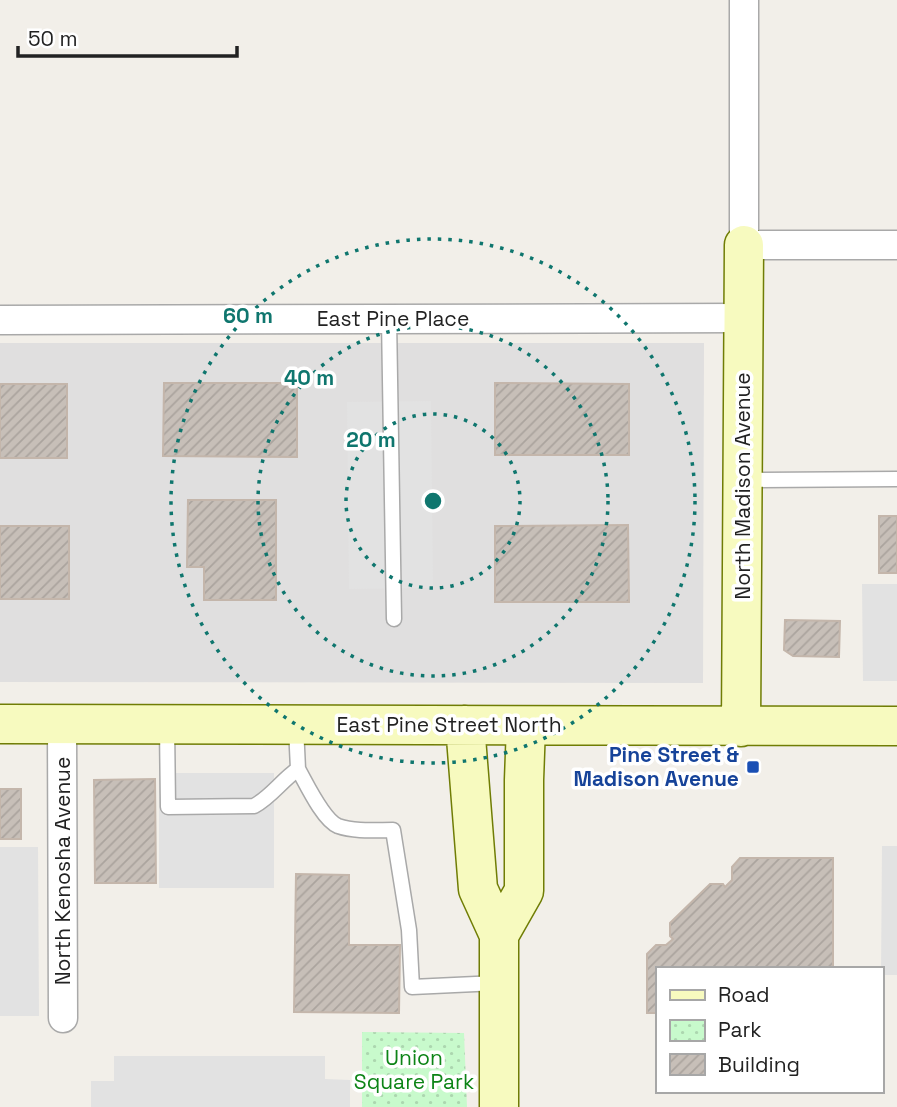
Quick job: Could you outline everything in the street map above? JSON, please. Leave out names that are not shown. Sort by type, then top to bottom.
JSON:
[{"type":"street","points":[[744,0],[744,245],[897,245]]},
{"type":"street","name":"North Madison Avenue","points":[[741,727],[744,245]]},
{"type":"street","name":"East Pine Place","points":[[0,320],[743,318]]},
{"type":"street","name":"East Pine Street North","points":[[0,724],[897,726]]},
{"type":"street","name":"North Kenosha Avenue","points":[[62,724],[63,1018]]},
{"type":"street","points":[[465,725],[478,889],[499,935],[499,1107]]},
{"type":"street","points":[[499,935],[524,891],[526,726]]},
{"type":"lane","points":[[389,319],[394,619]]},
{"type":"lane","points":[[743,480],[897,479]]},
{"type":"lane","points":[[167,724],[168,807],[254,806],[266,800],[280,781],[298,769]]},
{"type":"lane","points":[[296,725],[298,769],[320,808],[336,825],[393,830],[409,929],[412,987],[499,983]]},
{"type":"shaded area","points":[[0,343],[704,343],[703,683],[0,682]]},
{"type":"shaded area","points":[[431,401],[433,588],[349,589],[347,402]]},
{"type":"shaded area","points":[[862,584],[897,584],[897,681],[863,681]]},
{"type":"shaded area","points":[[159,773],[274,773],[274,888],[159,888]]},
{"type":"shaded area","points":[[882,846],[897,846],[897,975],[883,975]]},
{"type":"shaded area","points":[[0,847],[38,847],[39,1016],[0,1016]]},
{"type":"shaded area","points":[[114,1056],[325,1056],[325,1079],[350,1080],[350,1107],[91,1107],[91,1081],[114,1081]]},
{"type":"green space","name":"Union Square Park","points":[[362,1032],[464,1033],[467,1107],[362,1107]]},
{"type":"building","points":[[164,383],[297,383],[297,457],[163,456]]},
{"type":"building","points":[[495,383],[629,384],[629,455],[495,455]]},
{"type":"building","points":[[0,384],[67,384],[67,458],[0,458]]},
{"type":"building","points":[[188,500],[276,500],[276,600],[204,600],[204,567],[187,567]]},
{"type":"building","points":[[879,516],[897,516],[897,573],[879,573]]},
{"type":"building","points":[[628,525],[629,602],[495,602],[495,526]]},
{"type":"building","points":[[0,526],[69,526],[69,599],[0,599]]},
{"type":"building","points":[[785,620],[840,621],[839,657],[793,656],[784,650]]},
{"type":"building","points":[[155,779],[156,883],[95,883],[94,780]]},
{"type":"building","points":[[0,789],[21,789],[21,839],[0,839]]},
{"type":"building","points":[[740,858],[833,858],[833,967],[656,967],[656,1013],[647,1013],[647,954],[656,945],[666,945],[673,939],[670,936],[670,923],[710,884],[723,884],[725,887],[732,880],[732,867]]},
{"type":"building","points":[[296,874],[349,875],[349,945],[400,945],[399,1013],[294,1012]]},
{"type":"place","name":"Pine Street & Madison Avenue","points":[[753,767]]}]
